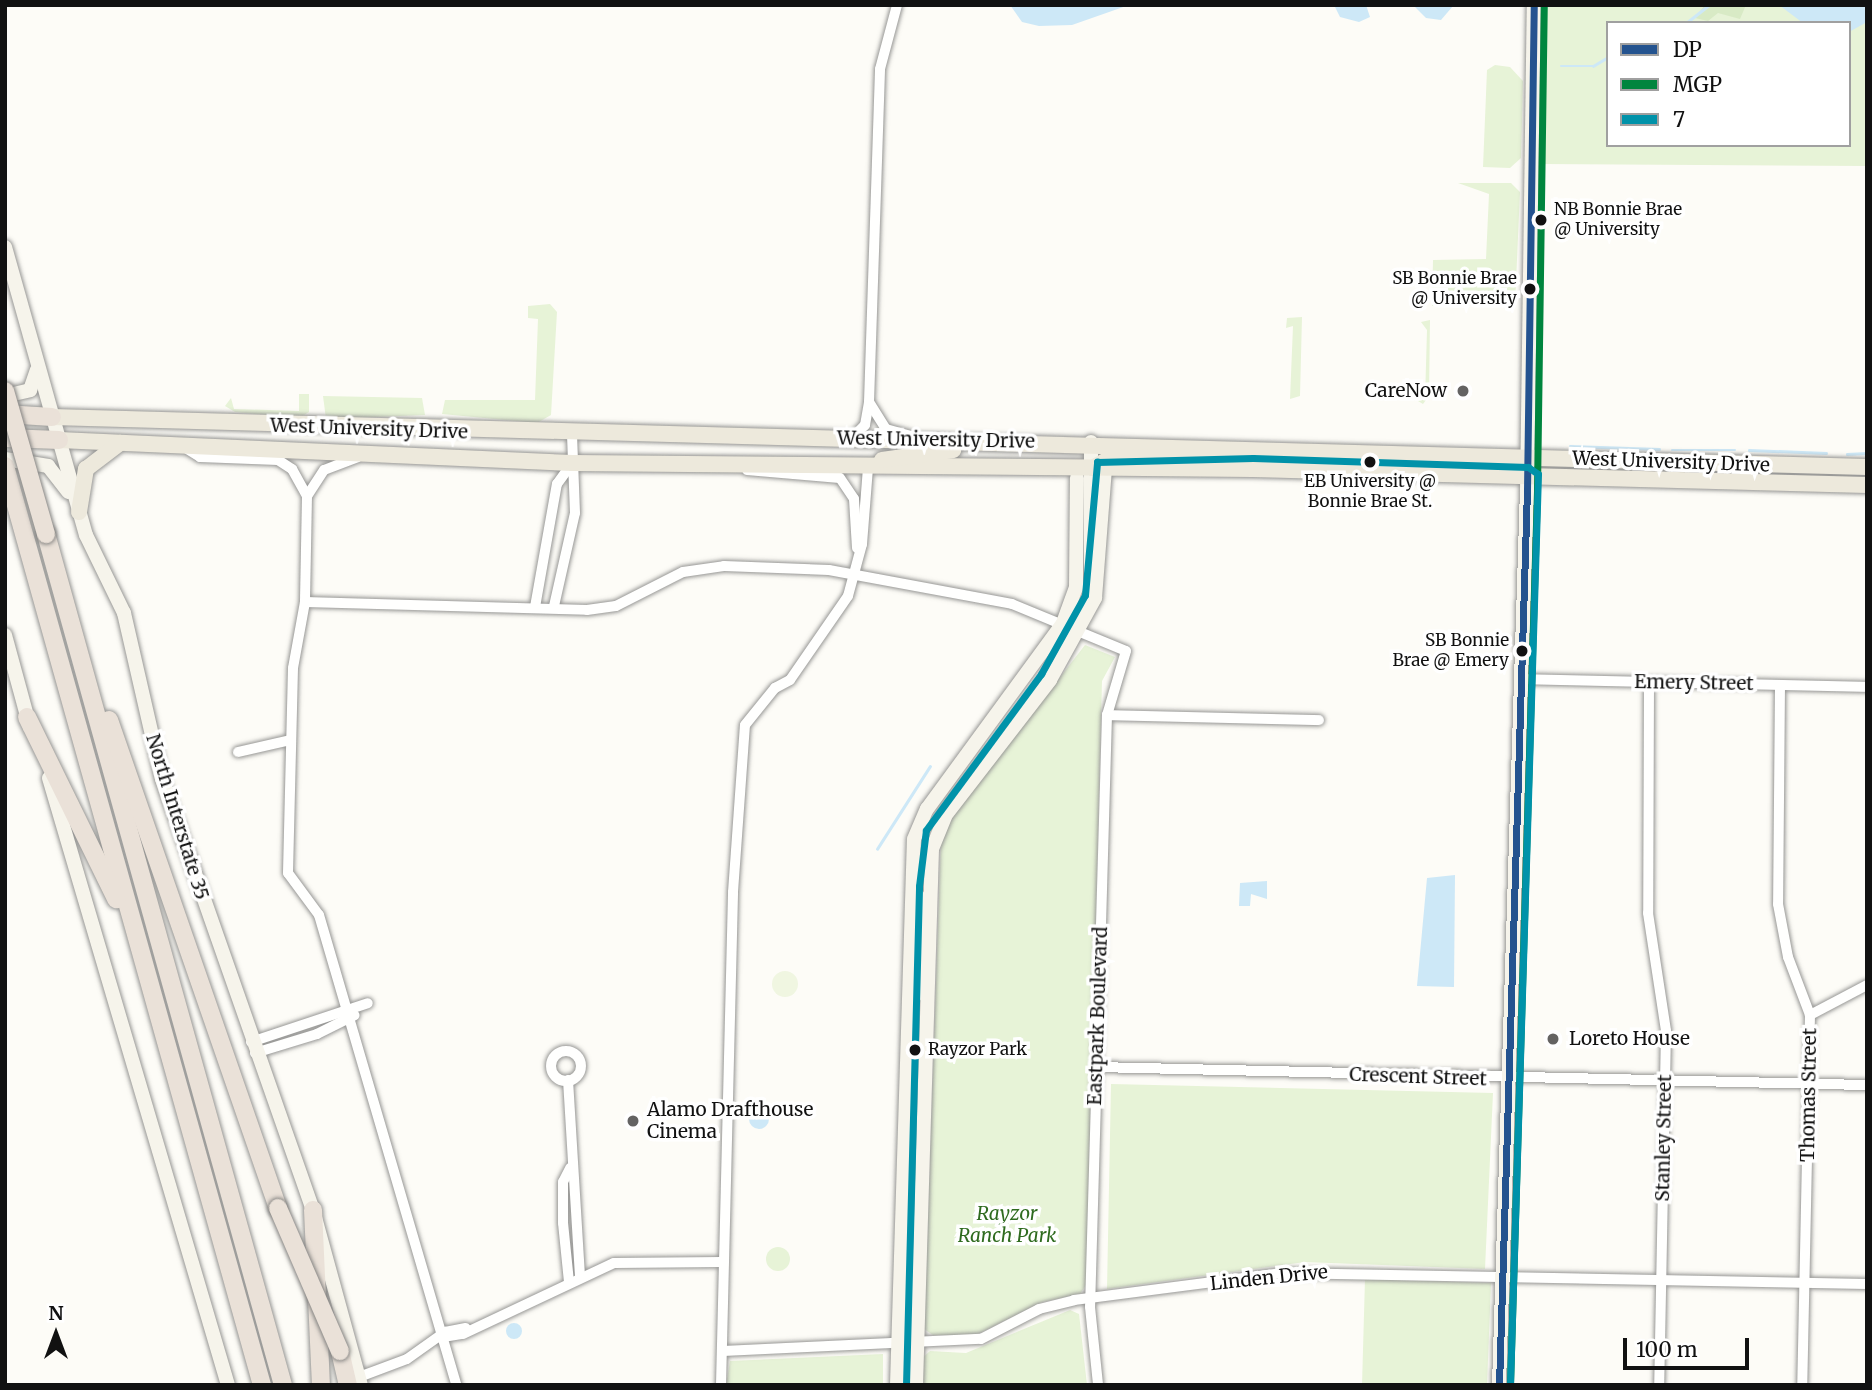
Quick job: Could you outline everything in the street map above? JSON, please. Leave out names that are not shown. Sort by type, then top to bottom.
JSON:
[{"type":"highway","points":[[5,394],[283,1385]]},
{"type":"highway","name":"West University Drive","points":[[5,414],[52,417]]},
{"type":"highway","name":"West University Drive","points":[[5,438],[59,440]]},
{"type":"highway","points":[[5,466],[262,1385]]},
{"type":"highway","points":[[71,626],[101,695],[278,1208],[356,1382]]},
{"type":"highway","points":[[27,717],[94,845],[148,978]]},
{"type":"highway","points":[[313,1210],[321,1385]]},
{"type":"main road","points":[[1499,1385],[1528,477],[1534,5]]},
{"type":"main road","name":"North Interstate 35","points":[[5,247],[86,535],[124,613],[162,779],[253,1047],[313,1210],[356,1382]]},
{"type":"main road","points":[[5,394],[30,390],[37,366]]},
{"type":"main road","name":"West University Drive","points":[[52,417],[317,428],[1091,442],[1867,467]]},
{"type":"main road","points":[[316,451],[317,428]]},
{"type":"main road","name":"West University Drive","points":[[59,440],[177,443],[572,463],[1098,469],[1867,485]]},
{"type":"main road","points":[[79,512],[81,481],[91,461],[130,441]]},
{"type":"main road","points":[[849,467],[922,452],[1071,450],[1091,442],[1098,469],[1093,603],[1079,631],[936,833],[927,997],[916,1385]]},
{"type":"main road","points":[[935,467],[948,476],[1077,478],[1098,469],[1111,458],[1226,457],[1276,449]]},
{"type":"main road","points":[[5,459],[56,472],[86,535]]},
{"type":"main road","points":[[1838,466],[1838,484]]},
{"type":"main road","points":[[897,1385],[896,1345],[914,839],[927,809],[1063,623],[1076,589],[1077,478]]},
{"type":"main road","points":[[5,635],[27,717],[84,881],[228,1385]]},
{"type":"main road","points":[[918,896],[916,983],[927,997]]},
{"type":"main road","points":[[903,1125],[924,1126]]},
{"type":"main road","points":[[900,1247],[909,1263],[907,1333],[916,1345]]},
{"type":"main road","points":[[896,1345],[904,1355],[907,1385]]},
{"type":"street","points":[[852,439],[865,425],[869,401],[880,69],[897,5]]},
{"type":"street","points":[[869,401],[886,429],[922,440]]},
{"type":"street","points":[[554,606],[575,513],[572,434]]},
{"type":"street","points":[[177,443],[200,457],[278,460],[292,469],[307,496],[305,602],[293,668],[288,873],[319,915],[353,1012],[456,1385]]},
{"type":"street","points":[[307,496],[324,470],[354,457],[393,454]]},
{"type":"street","points":[[535,607],[557,484],[572,463]]},
{"type":"street","points":[[727,465],[772,476],[840,478],[854,499],[857,548]]},
{"type":"street","points":[[721,1385],[733,892],[745,725],[775,688],[790,680],[840,613],[854,572],[869,467]]},
{"type":"street","points":[[305,602],[616,606],[683,572],[723,566],[854,572],[1012,604],[1079,631]]},
{"type":"street","name":"Eastpark Boulevard","points":[[1079,631],[1126,651],[1107,715],[1090,1298],[1098,1385]]},
{"type":"street","name":"Emery Street","points":[[1521,679],[1867,687]]},
{"type":"street","name":"Stanley Street","points":[[1649,682],[1648,913],[1666,1031],[1659,1385]]},
{"type":"street","name":"Thomas Street","points":[[1780,685],[1778,904],[1788,957],[1810,1015],[1802,1385]]},
{"type":"street","points":[[1107,715],[1320,720]]},
{"type":"street","points":[[238,752],[291,740]]},
{"type":"street","points":[[1810,1015],[1867,985]]},
{"type":"street","points":[[253,1047],[353,1012],[368,1003]]},
{"type":"street","points":[[569,1080],[553,1073],[552,1053],[575,1049],[581,1069],[569,1080],[570,1168],[580,1277]]},
{"type":"street","name":"Crescent Street","points":[[1096,1067],[1507,1080],[1867,1085]]},
{"type":"street","points":[[569,1282],[562,1223],[563,1182],[570,1168]]},
{"type":"street","points":[[356,1382],[443,1337],[580,1277],[653,1258],[722,1262]]},
{"type":"street","name":"Linden Drive","points":[[723,1351],[916,1345],[981,1339],[1039,1309],[1090,1298],[1327,1270],[1501,1278],[1867,1284]]},
{"type":"green space","points":[[1544,5],[1867,5],[1867,166],[1540,164]]},
{"type":"green space","points":[[1705,5],[1746,5],[1740,19],[1718,13],[1708,21],[1695,18]]},
{"type":"green space","points":[[1495,65],[1510,67],[1523,81],[1521,158],[1510,168],[1483,167],[1487,70]]},
{"type":"green space","points":[[1458,183],[1511,183],[1520,192],[1515,305],[1432,306],[1433,260],[1486,259],[1489,194]]},
{"type":"green space","points":[[550,304],[557,312],[551,415],[537,423],[442,414],[445,400],[535,400],[538,319],[528,318],[528,306]]},
{"type":"green space","points":[[1302,317],[1300,396],[1290,399],[1293,326],[1286,328],[1287,318]]},
{"type":"green space","points":[[1430,320],[1429,396],[1423,404],[1418,401],[1425,399],[1427,330],[1421,322]]},
{"type":"green space","points":[[299,394],[309,394],[309,412],[299,418],[235,412],[225,406],[231,398],[234,409],[299,411]]},
{"type":"green space","points":[[323,396],[422,398],[425,415],[326,419]]},
{"type":"green space","name":"Rayzor Ranch Park","points":[[1085,645],[1115,657],[1102,681],[1086,1285],[1080,1294],[1042,1302],[976,1335],[933,1335],[924,1329],[941,839],[953,815]]},
{"type":"green space","points":[[785,971],[794,975],[798,984],[794,993],[785,997],[776,993],[772,984],[776,975]]},
{"type":"green space","points":[[1111,1084],[1493,1093],[1485,1269],[1305,1262],[1107,1289]]},
{"type":"green space","points":[[778,1247],[786,1251],[790,1259],[786,1267],[778,1271],[770,1267],[766,1259],[770,1251]]},
{"type":"green space","points":[[1365,1279],[1491,1283],[1487,1385],[1362,1385]]},
{"type":"green space","points":[[1070,1310],[1079,1314],[1087,1385],[924,1385],[920,1360],[930,1351],[966,1353]]},
{"type":"green space","points":[[883,1354],[883,1385],[726,1385],[730,1361]]},
{"type":"water","points":[[1010,5],[1129,5],[1072,25],[1039,26],[1022,22]]},
{"type":"water","points":[[1366,5],[1370,17],[1359,22],[1340,17],[1335,7]]},
{"type":"water","points":[[1413,5],[1453,6],[1441,20],[1426,18]]},
{"type":"water","points":[[1779,5],[1867,5],[1867,22],[1851,31],[1851,21],[1800,21]]},
{"type":"water","points":[[1455,875],[1454,987],[1417,986],[1427,878]]},
{"type":"water","points":[[1267,881],[1267,899],[1251,894],[1250,906],[1239,906],[1240,883]]},
{"type":"water","points":[[759,1109],[766,1112],[769,1119],[766,1126],[759,1129],[752,1126],[749,1119],[752,1112]]},
{"type":"water","points":[[514,1323],[520,1325],[520,1337],[514,1339],[508,1337],[506,1331],[508,1325]]},
{"type":"waterway","points":[[1689,21],[1709,5]]},
{"type":"waterway","points":[[1561,66],[1593,66],[1606,58]]},
{"type":"waterway","points":[[1570,446],[1659,449]]},
{"type":"waterway","points":[[1672,450],[1735,450]]},
{"type":"waterway","points":[[1749,450],[1826,453]]},
{"type":"waterway","points":[[1847,454],[1867,453]]},
{"type":"waterway","points":[[877,849],[930,766]]},
{"type":"transit line","name":"DP","points":[[1499,1385],[1527,490],[1534,5]]},
{"type":"transit line","name":"MGP","points":[[1510,1385],[1537,490],[1544,5]]},
{"type":"transit line","name":"7","points":[[906,1385],[919,886],[926,830],[1041,674],[1085,595],[1097,462],[1253,458],[1528,467],[1538,474],[1510,1385]]},
{"type":"place","name":"NB Bonnie Brae @ University","points":[[1541,220]]},
{"type":"place","name":"SB Bonnie Brae @ University","points":[[1530,289]]},
{"type":"place","name":"CareNow","points":[[1463,391]]},
{"type":"place","name":"EB University @ Bonnie Brae St.","points":[[1370,462]]},
{"type":"place","name":"SB Bonnie Brae @ Emery","points":[[1522,651]]},
{"type":"place","name":"Loreto House","points":[[1553,1039]]},
{"type":"place","name":"Rayzor Park","points":[[915,1050]]},
{"type":"place","name":"Alamo Drafthouse Cinema","points":[[633,1121]]}]
